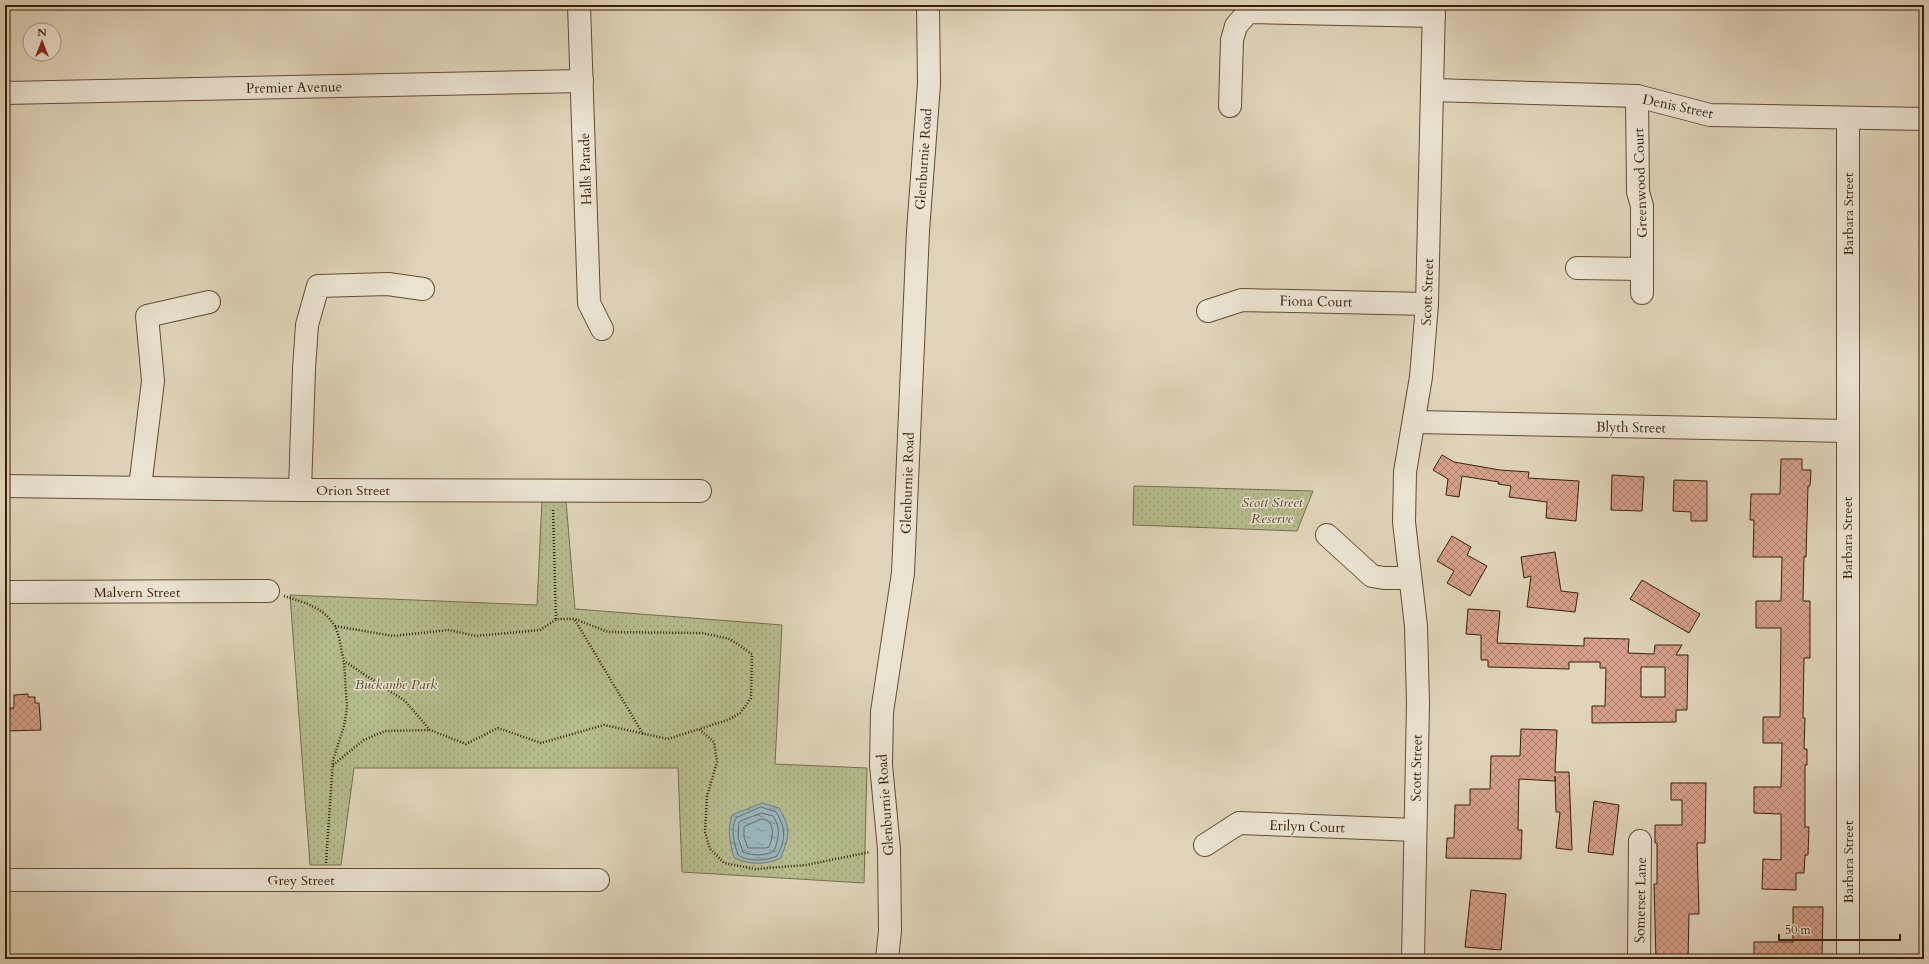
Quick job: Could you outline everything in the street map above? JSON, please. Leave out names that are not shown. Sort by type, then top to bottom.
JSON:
[{"type":"street","name":"Halls Parade","points":[[579,5],[589,303],[602,329]]},
{"type":"street","name":"Glenburnie Road","points":[[887,959],[890,931],[889,849],[881,765],[882,712],[903,573],[918,231],[929,84],[928,5]]},
{"type":"street","name":"Scott Street","points":[[1413,959],[1418,703],[1417,642],[1404,522],[1405,472],[1424,351],[1427,304],[1434,11]]},
{"type":"street","points":[[1230,106],[1232,40],[1236,26],[1248,12],[1434,11]]},
{"type":"street","name":"Premier Avenue","points":[[5,93],[582,81]]},
{"type":"street","name":"Denis Street","points":[[1432,90],[1637,96],[1710,114],[1924,120]]},
{"type":"street","name":"Greenwood Court","points":[[1637,96],[1638,192],[1642,206],[1642,293]]},
{"type":"street","name":"Barbara Street","points":[[1848,118],[1848,959]]},
{"type":"street","points":[[1577,268],[1642,269]]},
{"type":"street","points":[[300,490],[307,325],[318,286],[388,284],[423,289]]},
{"type":"street","name":"Fiona Court","points":[[1208,311],[1242,300],[1427,304]]},
{"type":"street","points":[[140,487],[153,381],[146,316],[208,302]]},
{"type":"street","name":"Blyth Street","points":[[1414,422],[1847,431]]},
{"type":"street","name":"Orion Street","points":[[5,486],[300,490],[700,491]]},
{"type":"street","points":[[1327,535],[1372,576],[1384,578],[1409,578]]},
{"type":"street","name":"Malvern Street","points":[[5,592],[268,591]]},
{"type":"street","name":"Erilyn Court","points":[[1205,845],[1239,823],[1415,830]]},
{"type":"street","name":"Somerset Lane","points":[[1639,959],[1640,841]]},
{"type":"street","name":"Grey Street","points":[[5,880],[598,880]]},
{"type":"path","points":[[553,490],[556,620]]},
{"type":"path","points":[[268,591],[312,605],[324,614],[335,626],[344,662],[347,708],[344,726],[333,760],[325,880]]},
{"type":"path","points":[[574,619],[643,735]]},
{"type":"path","points":[[333,765],[364,740],[385,731],[430,730],[466,744],[498,728],[541,742],[604,725],[643,735],[668,739],[728,720],[740,713],[751,698],[752,654],[730,639],[702,633],[608,632],[574,619],[556,620],[540,630],[476,636],[449,630],[393,636],[335,626]]},
{"type":"path","points":[[344,662],[405,701],[430,730]]},
{"type":"path","points":[[699,729],[714,742],[717,762],[707,796],[705,832],[710,849],[724,863],[755,869],[806,865],[889,849]]},
{"type":"green space","name":"Scott Street Reserve","points":[[1134,486],[1313,491],[1297,531],[1133,525]]},
{"type":"green space","name":"Buckanbe Park","points":[[542,501],[566,501],[575,609],[782,625],[775,764],[867,768],[864,883],[682,872],[678,768],[354,768],[341,865],[310,865],[290,595],[537,605]]},
{"type":"water","points":[[762,803],[779,808],[786,822],[788,833],[781,858],[769,862],[752,863],[734,858],[729,832],[732,815]]},
{"type":"building","points":[[1442,455],[1454,462],[1500,470],[1529,472],[1528,478],[1579,481],[1576,521],[1546,518],[1547,502],[1509,497],[1511,486],[1498,484],[1499,482],[1462,476],[1459,497],[1446,495],[1448,479],[1433,470]]},
{"type":"building","points":[[1781,459],[1802,459],[1802,470],[1811,470],[1810,486],[1808,486],[1803,601],[1810,601],[1810,658],[1804,658],[1803,718],[1805,718],[1804,749],[1807,749],[1807,765],[1805,765],[1805,827],[1809,827],[1808,855],[1805,855],[1804,873],[1796,873],[1796,890],[1762,889],[1763,859],[1781,860],[1781,814],[1754,813],[1754,787],[1781,787],[1782,743],[1763,743],[1763,717],[1780,717],[1781,628],[1756,628],[1756,601],[1781,601],[1782,557],[1753,557],[1754,520],[1750,520],[1751,494],[1780,494]]},
{"type":"building","points":[[1612,475],[1644,477],[1642,511],[1611,510]]},
{"type":"building","points":[[1674,480],[1707,481],[1707,521],[1691,521],[1691,512],[1673,511]]},
{"type":"building","points":[[1452,536],[1471,547],[1467,555],[1487,566],[1470,596],[1447,583],[1454,571],[1437,561]]},
{"type":"building","points":[[1555,552],[1561,591],[1578,593],[1575,612],[1527,607],[1531,576],[1524,578],[1521,557]]},
{"type":"building","points":[[1642,580],[1700,614],[1689,633],[1630,599]]},
{"type":"building","points":[[1468,609],[1500,611],[1497,643],[1584,646],[1584,638],[1629,639],[1628,653],[1654,654],[1655,645],[1682,645],[1676,655],[1688,655],[1687,710],[1676,710],[1676,722],[1592,723],[1592,706],[1605,706],[1606,668],[1600,668],[1600,662],[1569,662],[1569,669],[1488,667],[1488,660],[1481,660],[1481,635],[1466,634]],"holes":[[[1641,667],[1665,667],[1665,697],[1641,697]]]},
{"type":"building","points":[[28,694],[28,697],[35,697],[35,703],[39,703],[41,730],[5,731],[5,712],[10,712],[10,708],[14,708],[14,695]]},
{"type":"building","points":[[1521,729],[1557,730],[1555,772],[1569,772],[1572,850],[1556,848],[1560,812],[1556,812],[1555,776],[1555,781],[1519,779],[1518,830],[1522,830],[1521,859],[1446,858],[1447,838],[1454,838],[1455,805],[1470,805],[1470,789],[1490,789],[1491,756],[1520,756]]},
{"type":"building","points":[[1671,783],[1706,783],[1705,843],[1697,843],[1699,914],[1689,914],[1688,959],[1656,959],[1654,884],[1657,884],[1657,843],[1655,843],[1655,825],[1682,825],[1682,800],[1671,800]]},
{"type":"building","points":[[1594,801],[1619,805],[1613,855],[1588,852]]},
{"type":"building","points":[[1471,890],[1506,894],[1501,950],[1465,947]]},
{"type":"building","points":[[1793,907],[1823,907],[1822,959],[1754,959],[1754,942],[1793,942]]}]
